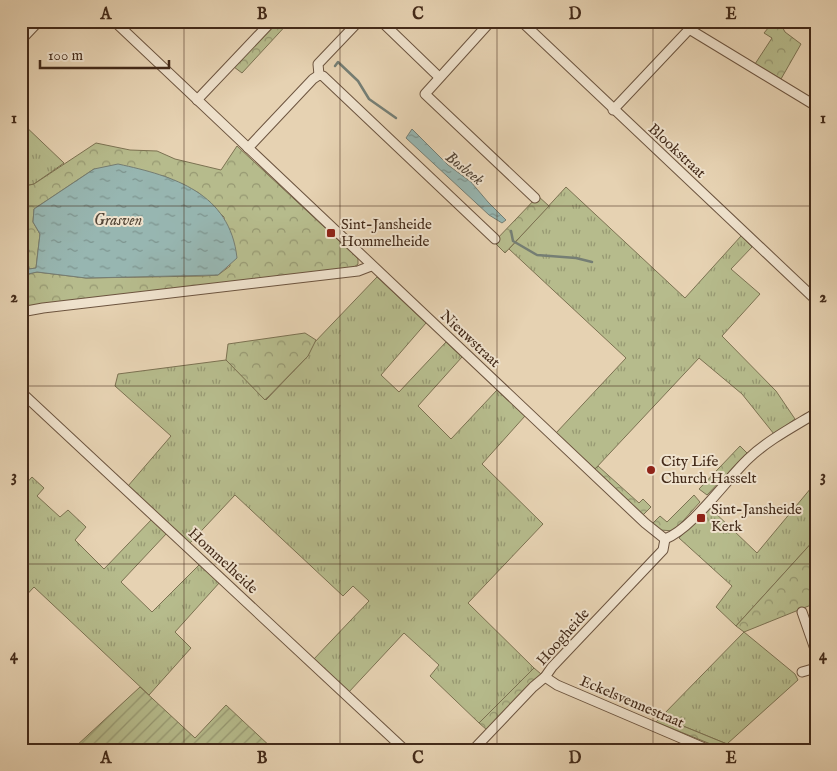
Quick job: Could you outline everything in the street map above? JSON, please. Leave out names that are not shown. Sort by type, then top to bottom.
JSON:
[{"type":"street","points":[[21,40],[39,21]]},
{"type":"street","name":"Nieuwstraat","points":[[114,21],[638,517],[665,539]]},
{"type":"street","points":[[197,100],[272,21]]},
{"type":"street","points":[[319,75],[318,64],[359,21]]},
{"type":"street","points":[[381,21],[439,77]]},
{"type":"street","points":[[492,21],[425,94],[535,198]]},
{"type":"street","name":"Blookstraat","points":[[520,21],[816,300]]},
{"type":"street","points":[[613,110],[697,21]]},
{"type":"street","points":[[689,29],[816,106]]},
{"type":"street","points":[[248,148],[313,79],[319,75],[326,77],[496,238]]},
{"type":"street","points":[[21,312],[358,271],[372,266]]},
{"type":"street","name":"Hommelheide","points":[[21,392],[405,750]]},
{"type":"street","points":[[665,539],[681,530],[749,458],[766,444],[816,413]]},
{"type":"street","name":"Hoogheide","points":[[473,750],[533,686],[545,677],[552,667],[663,550],[665,539]]},
{"type":"street","points":[[802,612],[816,652]]},
{"type":"street","points":[[802,672],[816,668]]},
{"type":"street","name":"Eckelsvennestraat","points":[[545,677],[556,685],[709,750]]},
{"type":"green space","points":[[277,21],[290,21],[242,73],[234,67]]},
{"type":"green space","points":[[774,21],[779,21],[785,32],[801,44],[781,79],[755,64],[772,38],[764,33]]},
{"type":"green space","points":[[21,122],[64,163],[34,184],[21,187]]},
{"type":"green space","points":[[96,143],[130,150],[157,151],[175,159],[221,170],[237,146],[351,252],[358,259],[358,264],[353,268],[21,309],[21,283],[28,279],[28,274],[37,272],[86,278],[204,276],[218,275],[230,266],[224,217],[199,193],[164,176],[94,169],[34,209],[33,222],[40,234],[36,268],[29,269],[27,255],[29,251],[21,224],[21,187],[34,184]]},
{"type":"green space","points":[[566,187],[685,298],[741,236],[752,247],[731,269],[760,294],[722,336],[776,391],[795,419],[774,434],[742,394],[699,358],[595,469],[556,433],[626,358],[509,249]]},
{"type":"green space","points":[[538,196],[549,206],[505,253],[494,242]]},
{"type":"green space","points":[[377,277],[426,323],[381,375],[399,392],[446,342],[462,357],[418,406],[451,439],[497,390],[525,416],[482,464],[543,524],[468,603],[534,668],[479,723],[430,676],[439,665],[404,633],[348,693],[313,660],[369,601],[353,586],[343,596],[235,495],[189,544],[128,486],[171,436],[115,386],[118,374],[226,360],[266,400],[308,356],[312,345]]},
{"type":"green space","points":[[305,333],[316,340],[308,356],[265,400],[226,360],[228,344]]},
{"type":"green space","points":[[740,446],[747,453],[707,495],[699,489]]},
{"type":"green space","points":[[598,466],[639,503],[643,499],[651,507],[643,515],[595,469]]},
{"type":"green space","points":[[32,477],[44,488],[37,496],[60,517],[68,510],[86,527],[75,540],[104,569],[152,519],[167,533],[121,582],[152,612],[201,563],[220,582],[175,632],[191,648],[149,695],[34,587],[21,601],[21,485],[23,487]]},
{"type":"green space","points":[[816,482],[816,491],[813,492],[816,504],[816,538],[736,626],[716,607],[732,586],[679,538],[709,507],[757,553]]},
{"type":"green space","points":[[694,495],[700,502],[674,531],[660,530],[652,524],[660,516],[667,522]]},
{"type":"green space","points":[[816,538],[816,603],[744,632],[736,626]]},
{"type":"green space","points":[[744,632],[795,674],[798,680],[727,744],[661,717]]},
{"type":"green space","points":[[534,668],[541,674],[487,730],[479,723]]},
{"type":"green space","points":[[140,687],[195,738],[226,705],[274,750],[77,750],[75,747]]},
{"type":"green space","points":[[661,717],[727,744],[723,749],[656,722]]},
{"type":"water","points":[[412,129],[448,165],[471,182],[506,220],[502,223],[489,215],[406,138]]},
{"type":"water","name":"Grasven","points":[[118,164],[159,175],[196,191],[211,203],[223,218],[232,236],[237,258],[218,275],[86,278],[37,272],[28,274],[28,279],[21,283],[21,224],[29,251],[27,255],[29,269],[36,268],[40,234],[33,222],[34,209],[94,169]]},
{"type":"waterway","name":"Bosbeek","points":[[335,66],[338,62],[358,81],[369,99],[396,118]]},
{"type":"waterway","name":"Bosbeek","points":[[511,231],[513,241],[537,255],[576,258],[592,262]]},
{"type":"place","name":"Sint-Jansheide Hommelheide","points":[[331,233]]},
{"type":"place","name":"City Life Church Hasselt","points":[[651,470]]},
{"type":"place","name":"Sint-Jansheide Kerk","points":[[701,518]]}]
